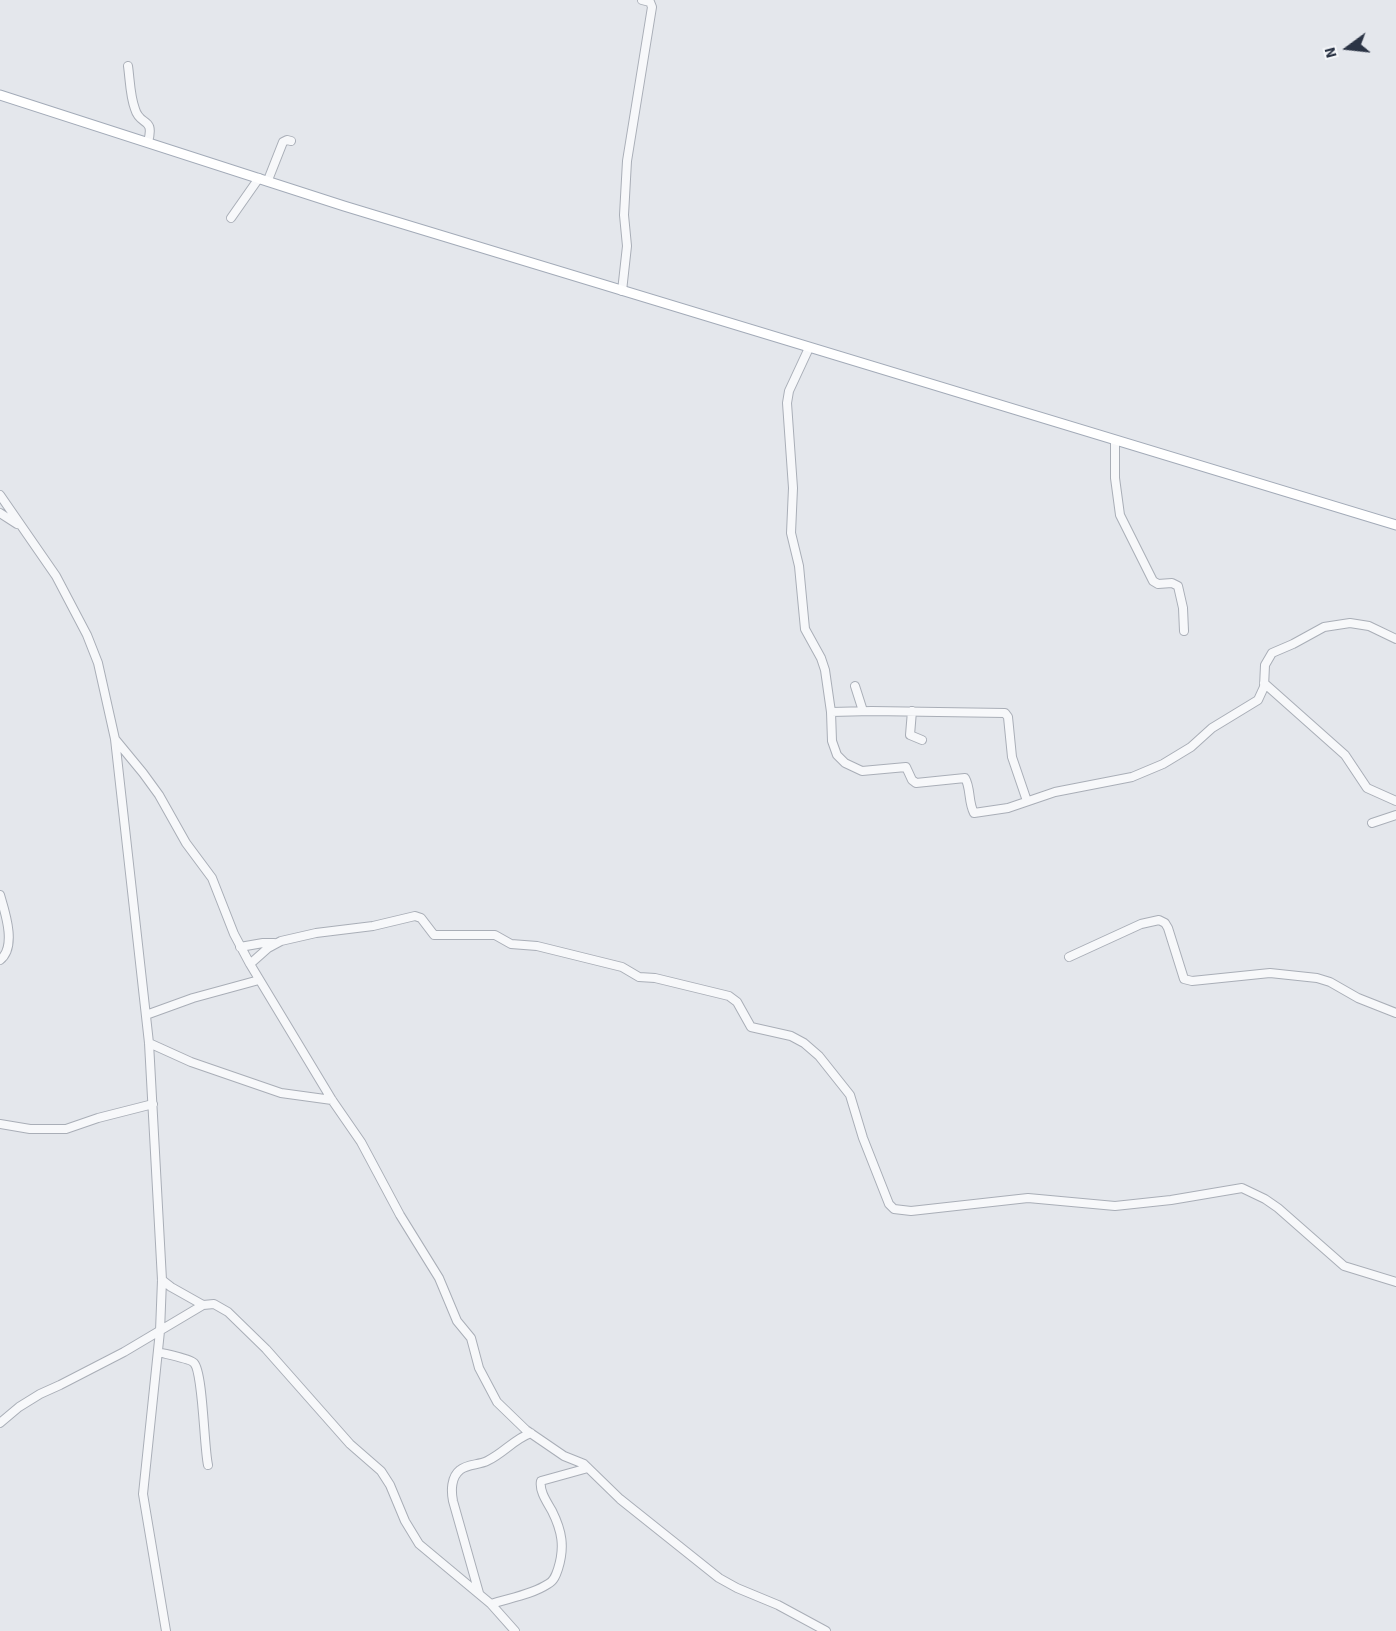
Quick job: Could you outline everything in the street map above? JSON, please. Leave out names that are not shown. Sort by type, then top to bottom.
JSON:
[{"type":"main road","points":[[0,95],[344,206],[1396,525]]},
{"type":"street","points":[[622,291],[627,246],[624,208],[627,161],[652,7],[650,2],[642,0]]},
{"type":"street","points":[[128,66],[135,109],[140,119],[148,123],[150,127],[148,142]]},
{"type":"street","points":[[231,218],[264,179],[281,146],[286,140],[291,141]]},
{"type":"street","points":[[809,348],[788,397],[793,488],[791,533],[799,566],[804,622],[821,658],[831,712],[832,741],[835,751],[845,763],[857,770],[866,772],[904,767],[908,769],[912,780],[916,783],[965,778],[970,805],[976,814],[1056,792],[1132,777],[1163,764],[1191,747],[1212,728],[1258,700],[1264,683],[1265,665],[1272,653],[1324,627],[1350,623],[1369,626],[1396,639]]},
{"type":"street","points":[[1116,441],[1115,478],[1121,520],[1153,580],[1158,584],[1172,583],[1178,586],[1183,608],[1184,632]]},
{"type":"street","points":[[0,495],[56,576],[87,634],[98,663],[115,739],[149,1043],[153,1104],[162,1280],[160,1331],[143,1494],[166,1631]]},
{"type":"street","points":[[0,513],[20,526]]},
{"type":"street","points":[[1264,683],[1345,755],[1367,788],[1396,801]]},
{"type":"street","points":[[855,686],[862,711]]},
{"type":"street","points":[[912,711],[909,734],[922,740]]},
{"type":"street","points":[[831,712],[995,712],[1007,715],[1012,757],[1027,801]]},
{"type":"street","points":[[115,739],[143,772],[186,843],[212,878],[240,947],[332,1100],[361,1142],[400,1215],[439,1278],[457,1321],[471,1338],[490,1392],[503,1409],[531,1433],[564,1456],[581,1462],[620,1499],[653,1523],[719,1578],[768,1600],[826,1631]]},
{"type":"street","points":[[1372,823],[1396,815]]},
{"type":"street","points":[[0,895],[5,913],[8,951],[0,960]]},
{"type":"street","points":[[240,947],[275,943],[316,933],[373,926],[415,916],[421,918],[434,935],[495,935],[512,945],[537,946],[622,967],[642,977],[732,997],[751,1028],[791,1036],[804,1043],[819,1056],[850,1095],[863,1138],[889,1204],[894,1209],[911,1211],[1028,1198],[1115,1206],[1163,1202],[1242,1188],[1278,1208],[1344,1266],[1396,1282]]},
{"type":"street","points":[[1069,957],[1141,924],[1159,920],[1168,928],[1184,979],[1199,980],[1270,973],[1317,978],[1396,1013]]},
{"type":"street","points":[[250,964],[275,943]]},
{"type":"street","points":[[146,1015],[193,998],[259,980]]},
{"type":"street","points":[[149,1043],[191,1062],[281,1093],[332,1100]]},
{"type":"street","points":[[0,1124],[30,1129],[66,1129],[153,1104]]},
{"type":"street","points":[[162,1280],[203,1305]]},
{"type":"street","points":[[0,1424],[19,1407],[40,1394],[76,1377],[203,1305],[214,1304],[228,1312],[266,1349],[350,1444],[381,1471],[419,1544],[479,1594],[515,1631]]},
{"type":"street","points":[[158,1352],[191,1361],[195,1365],[201,1396],[207,1465]]},
{"type":"street","points":[[479,1594],[453,1501],[454,1480],[462,1468],[486,1461],[520,1437],[531,1433]]},
{"type":"street","points":[[490,1604],[531,1592],[549,1584],[554,1579],[563,1550],[562,1538],[558,1523],[542,1493],[541,1481],[588,1468]]}]
